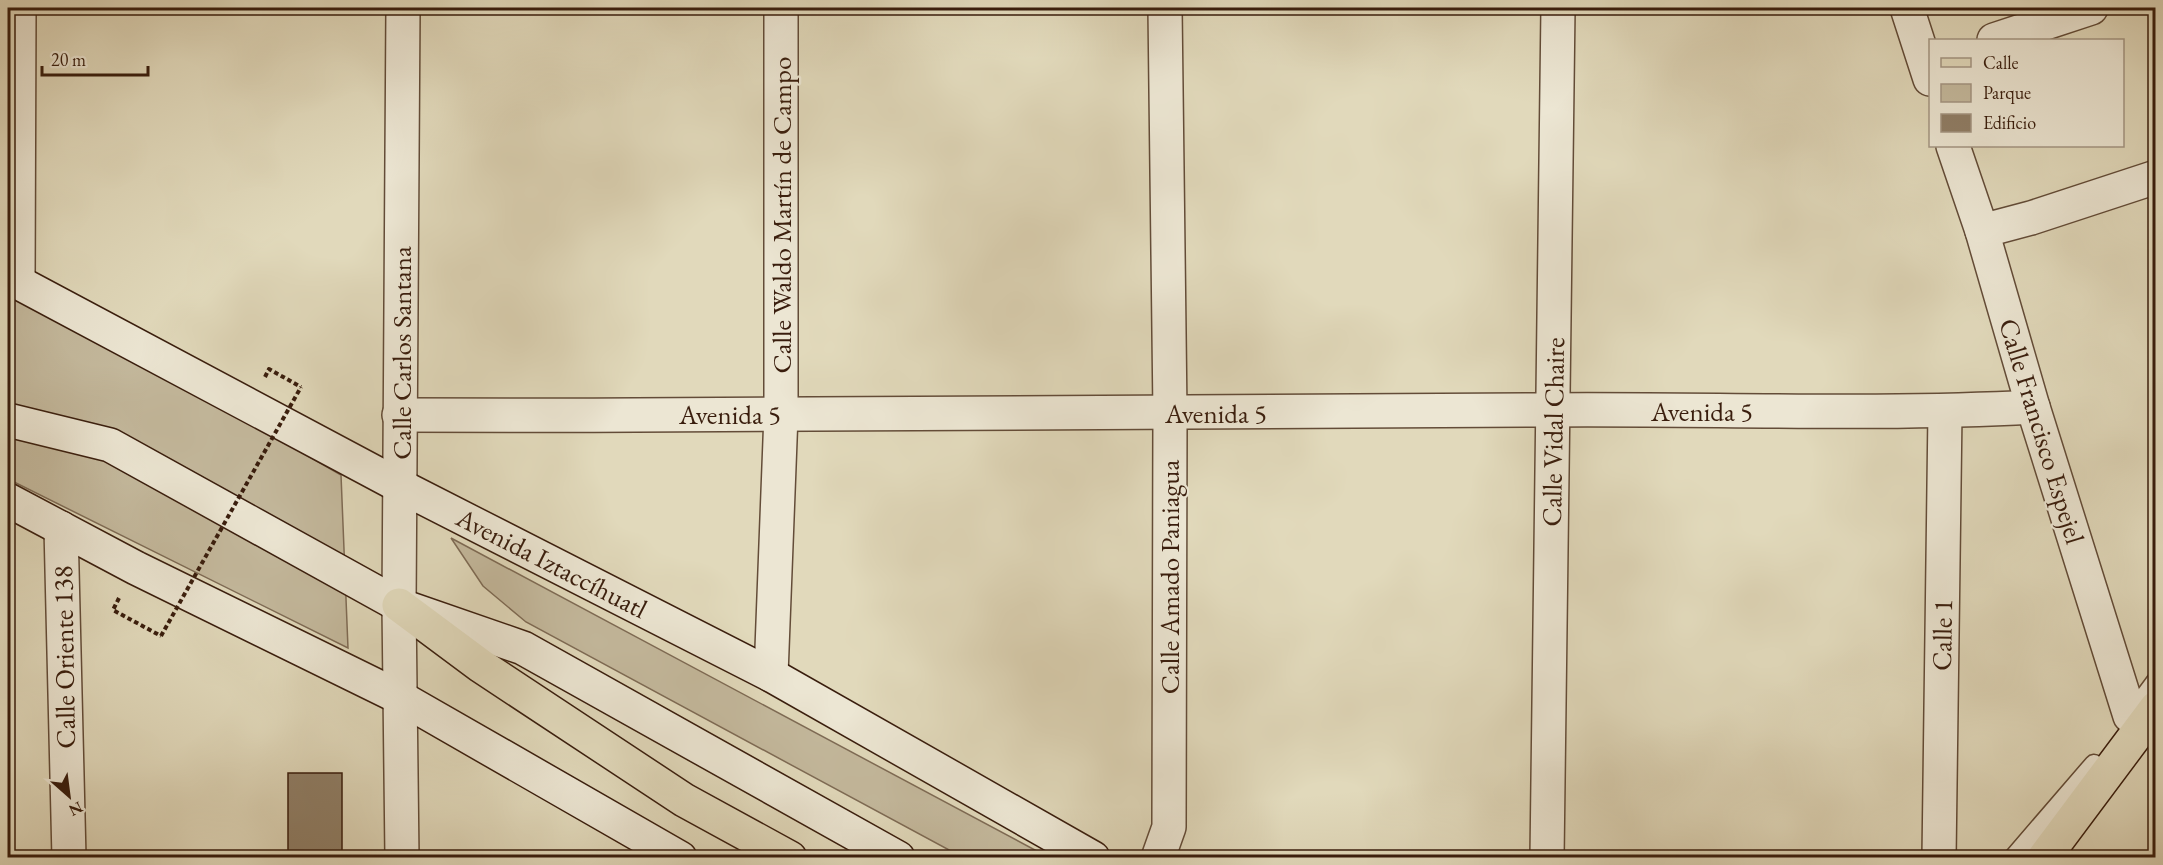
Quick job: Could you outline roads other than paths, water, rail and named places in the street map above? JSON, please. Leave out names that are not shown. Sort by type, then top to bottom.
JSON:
[{"type":"main road","points":[[399,605],[481,666],[684,800],[790,858]]},
{"type":"main road","points":[[2044,858],[2143,712]]},
{"type":"street","points":[[13,279],[19,8]]},
{"type":"street","name":"Calle Carlos Santana","points":[[402,858],[399,415],[403,8]]},
{"type":"street","name":"Calle Waldo Martín de Campo","points":[[771,675],[781,414],[781,8]]},
{"type":"street","name":"Calle Amado Paniagua","points":[[1158,858],[1168,827],[1170,413],[1166,8]]},
{"type":"street","name":"Calle Vidal Chaire","points":[[1547,858],[1558,8]]},
{"type":"street","points":[[1907,8],[1929,69]]},
{"type":"street","points":[[1997,39],[2091,8]]},
{"type":"street","name":"Calle Francisco Espejel","points":[[1953,147],[1982,231],[2033,407],[2143,712]]},
{"type":"street","points":[[1982,231],[2031,218],[2156,177]]},
{"type":"street","name":"Avenida Iztaccíhuatl","points":[[13,279],[400,486],[771,675],[1093,858]]},
{"type":"street","name":"Avenida 5","points":[[399,415],[1553,410],[1945,412],[2033,407]]},
{"type":"street","name":"Calle 1","points":[[1939,858],[1945,412]]},
{"type":"street","points":[[8,420],[110,445],[399,605],[523,648],[898,858]]},
{"type":"street","points":[[8,500],[136,568],[401,698],[680,858]]},
{"type":"street","name":"Calle Oriente 138","points":[[61,528],[69,858]]},
{"type":"lane","points":[[2013,858],[2143,712],[2156,681]]}]
